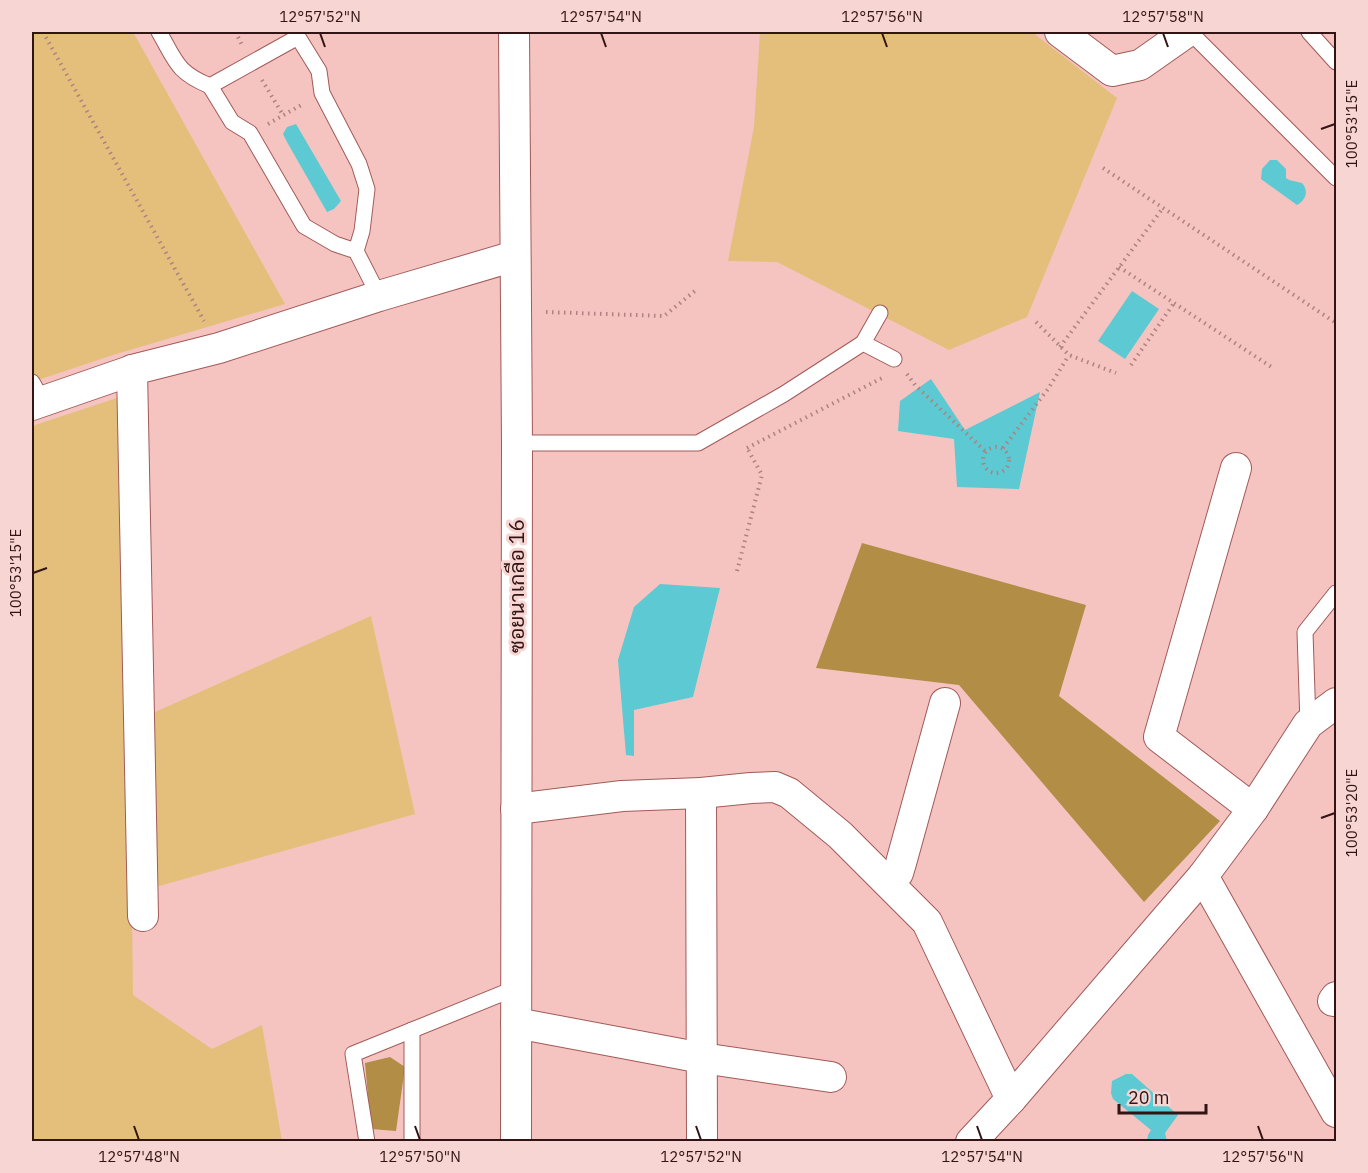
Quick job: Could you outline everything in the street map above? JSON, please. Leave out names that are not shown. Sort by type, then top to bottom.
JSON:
[{"type":"street","name":"ซอยนาเกลือ 16","points":[[514,32],[517,443],[516,1142]]},
{"type":"street","points":[[1060,32],[1112,72],[1140,65],[1189,32]]},
{"type":"street","points":[[35,396],[219,348],[379,296],[515,256]]},
{"type":"street","points":[[132,370],[143,916]]},
{"type":"street","points":[[1236,468],[1159,737],[1253,809]]},
{"type":"street","points":[[889,883],[898,873],[945,703]]},
{"type":"street","points":[[971,1142],[1011,1099],[1203,876],[1253,809],[1308,724],[1336,704]]},
{"type":"street","points":[[516,809],[622,796],[775,787],[789,793],[840,835],[927,922],[1011,1099]]},
{"type":"street","points":[[701,793],[702,1142]]},
{"type":"street","points":[[1203,876],[1336,1112]]},
{"type":"street","points":[[516,1023],[702,1058],[831,1077]]},
{"type":"lane","points":[[159,32],[181,70],[192,79],[210,86],[232,122],[250,133],[304,226],[335,244],[356,251],[379,296]]},
{"type":"lane","points":[[1189,32],[1336,178]]},
{"type":"lane","points":[[1309,32],[1336,62]]},
{"type":"lane","points":[[210,86],[299,34],[319,71],[322,93],[359,164],[367,189],[363,231],[356,251]]},
{"type":"lane","points":[[517,443],[698,443],[784,394],[863,343],[880,313]]},
{"type":"lane","points":[[863,343],[893,366]]},
{"type":"lane","points":[[1308,724],[1305,632],[1336,593]]},
{"type":"lane","points":[[366,1142],[353,1054],[516,988]]},
{"type":"lane","points":[[412,1030],[412,1142]]},
{"type":"path","points":[[43,32],[219,348]]},
{"type":"path","points":[[269,91],[283,115]]},
{"type":"path","points":[[250,133],[322,93]]},
{"type":"path","points":[[1103,168],[1336,323]]},
{"type":"path","points":[[1060,347],[1163,208]]},
{"type":"path","points":[[1119,267],[1273,368]]},
{"type":"path","points":[[515,310],[664,316],[696,290]]},
{"type":"path","points":[[1131,365],[1174,303]]},
{"type":"path","points":[[1036,322],[1069,355],[1116,373]]},
{"type":"path","points":[[1003,448],[1048,389],[1069,355]]},
{"type":"path","points":[[747,448],[893,366]]},
{"type":"path","points":[[915,385],[985,451]]},
{"type":"path","points":[[733,424],[762,476],[737,571]]},
{"type":"path","points":[[993,446],[1003,448],[1009,455],[1009,464],[1003,472],[994,474],[986,469],[982,460],[985,451],[993,446]]},
{"type":"shaded area","points":[[32,32],[133,32],[285,304],[113,355],[32,382]]},
{"type":"shaded area","points":[[760,32],[1032,32],[1117,98],[1027,317],[949,350],[777,262],[728,261],[754,127]]},
{"type":"shaded area","points":[[126,395],[133,995],[212,1049],[262,1025],[282,1141],[32,1141],[32,426]]},
{"type":"shaded area","points":[[862,543],[1086,605],[1059,696],[1220,821],[1144,902],[959,685],[816,668]]},
{"type":"shaded area","points":[[371,616],[415,814],[152,888],[146,716]]},
{"type":"shaded area","points":[[390,1057],[405,1067],[396,1131],[371,1129],[365,1063]]},
{"type":"water","points":[[296,124],[341,201],[334,209],[327,212],[283,134],[287,127]]},
{"type":"water","points":[[1270,160],[1277,160],[1286,169],[1286,178],[1302,183],[1306,195],[1303,201],[1297,205],[1261,179],[1262,169]]},
{"type":"water","points":[[1132,291],[1159,309],[1125,359],[1098,341]]},
{"type":"water","points":[[931,379],[965,430],[1040,392],[1019,489],[957,487],[954,439],[898,431],[900,401]]},
{"type":"water","points":[[660,584],[720,588],[693,697],[634,710],[634,756],[626,755],[618,660],[634,607]]},
{"type":"water","points":[[1126,1074],[1132,1074],[1178,1115],[1165,1133],[1167,1141],[1147,1141],[1151,1130],[1113,1099],[1112,1081]]}]
